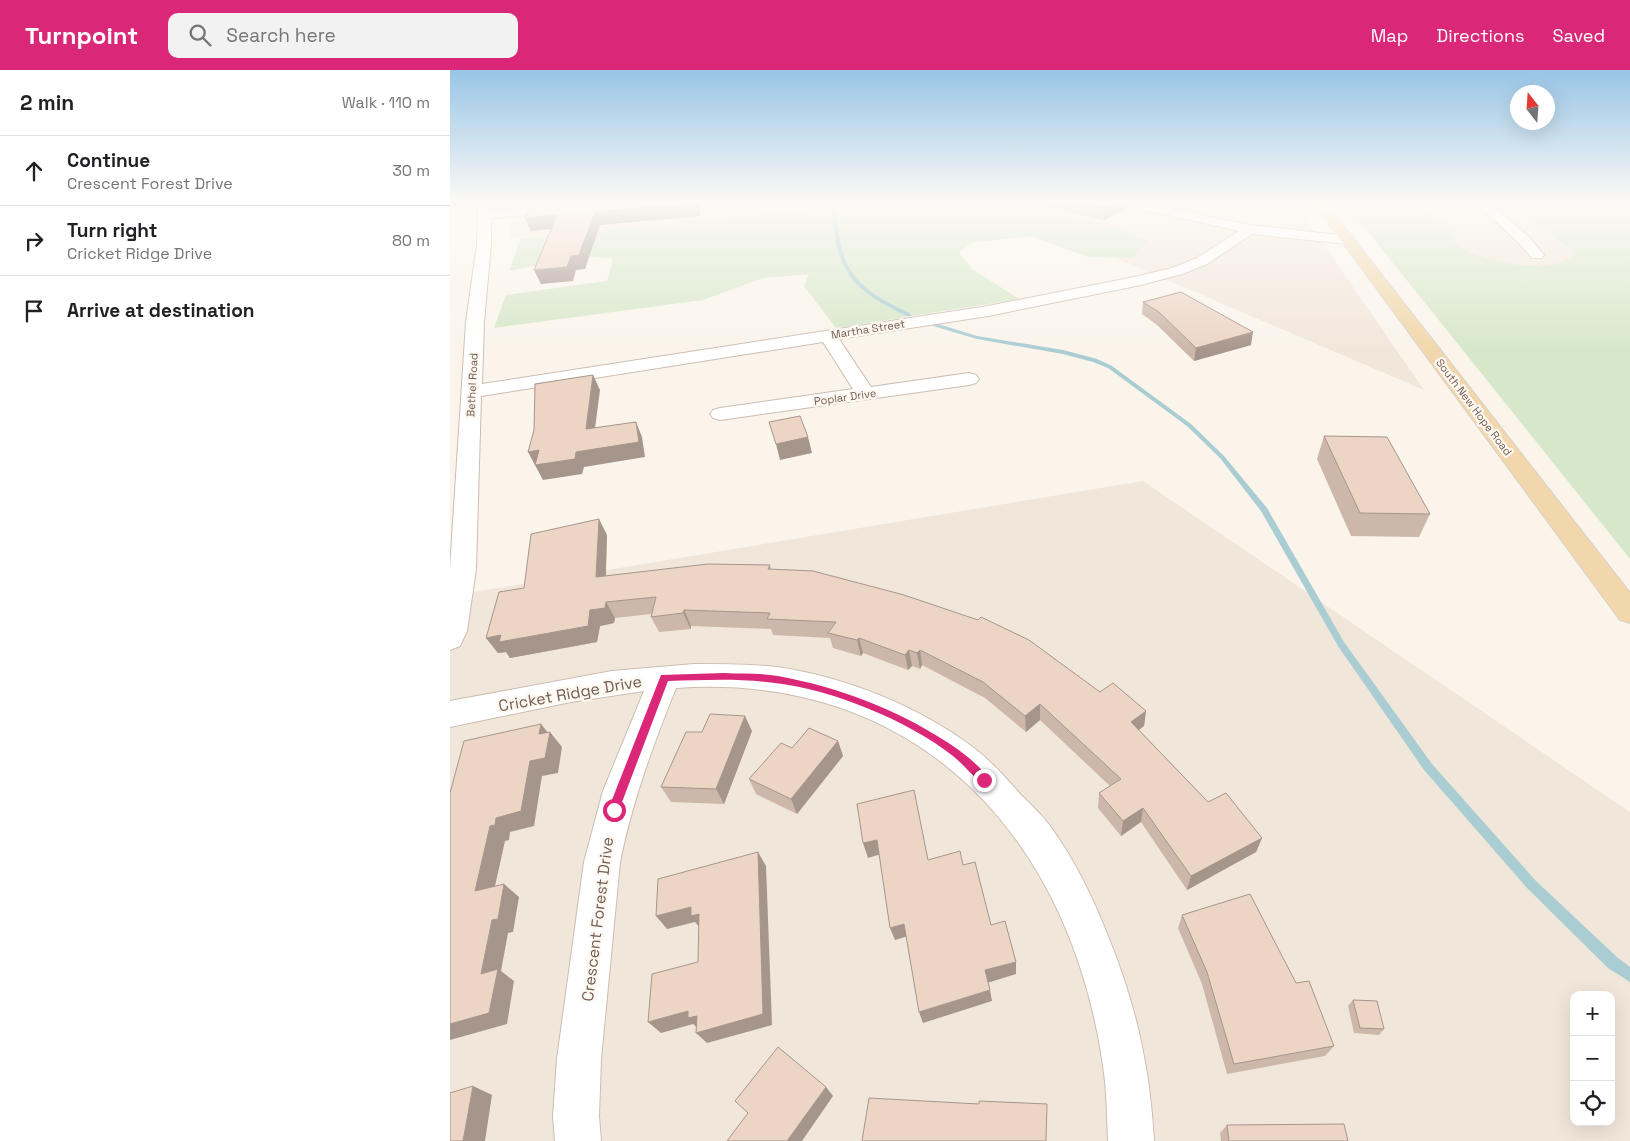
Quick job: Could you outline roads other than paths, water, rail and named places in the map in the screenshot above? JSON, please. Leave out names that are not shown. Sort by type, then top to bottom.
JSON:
[{"type":"main road","name":"South New Hope Road","points":[[1357,252],[1630,612]]},
{"type":"street","name":"Bethel Road","points":[[450,639],[453,631],[456,570],[473,390],[475,322],[483,252]]},
{"type":"street","name":"Martha Street","points":[[473,390],[988,311],[1135,282],[1202,262],[1217,252]]},
{"type":"street","points":[[827,335],[866,394]]},
{"type":"street","name":"Poplar Drive","points":[[720,414],[969,379]]},
{"type":"street","name":"Cricket Ridge Drive","points":[[450,714],[582,688],[665,678],[724,676],[775,679],[815,687],[854,699],[920,730],[956,754],[984,780],[1038,838],[1066,885],[1091,943],[1111,1005],[1127,1080],[1131,1141]]},
{"type":"street","name":"Crescent Forest Drive","points":[[578,1141],[576,1116],[579,1059],[608,832],[621,789],[665,678]]},
{"type":"waterway","points":[[840,252],[847,270],[862,289],[909,315]]},
{"type":"waterway","points":[[935,325],[977,338],[1063,352],[1095,361],[1110,367],[1189,425],[1222,457],[1264,510],[1341,644],[1428,767],[1531,884],[1613,963],[1630,975]]}]
